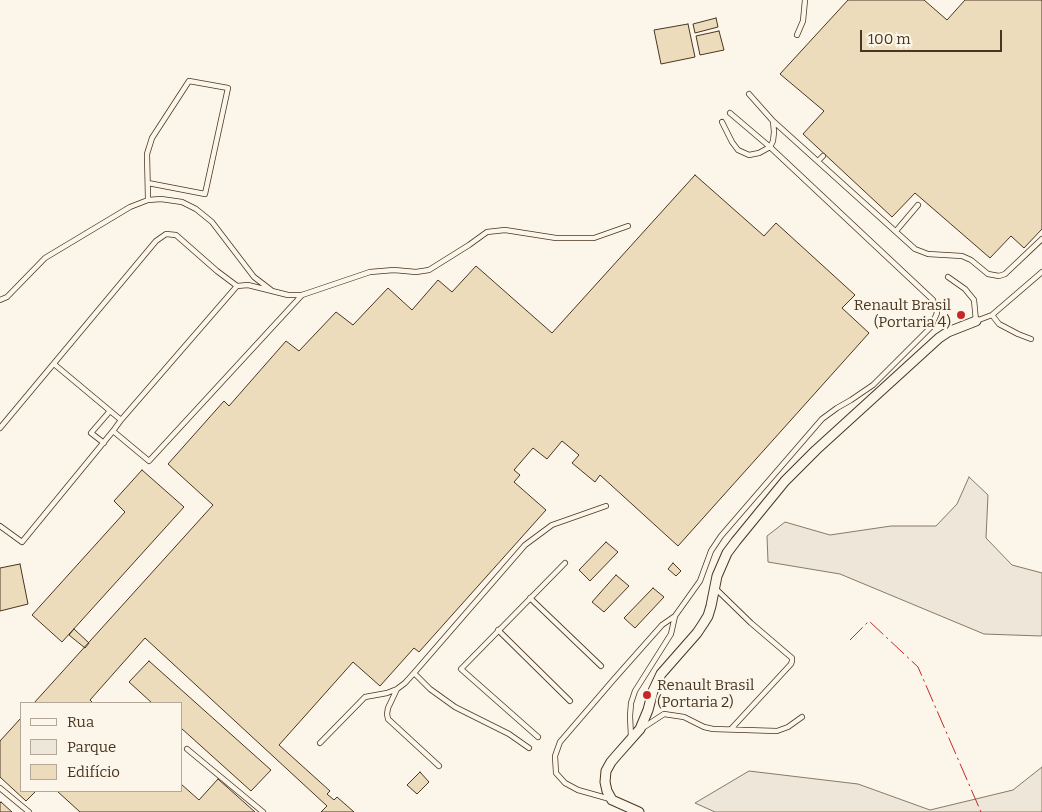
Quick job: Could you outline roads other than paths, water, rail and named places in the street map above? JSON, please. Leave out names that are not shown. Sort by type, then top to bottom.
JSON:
[{"type":"street","points":[[639,812],[612,800],[605,782],[606,772],[611,762],[640,729],[645,720],[657,680],[708,616],[714,587],[727,553],[769,500],[796,470],[939,338],[948,332],[976,321]]},
{"type":"lane","points":[[797,35],[802,21],[805,0]]},
{"type":"lane","points":[[148,184],[205,194],[228,88],[189,81],[152,138],[147,154],[148,200]]},
{"type":"lane","points":[[749,94],[773,121],[915,249],[928,254],[962,256],[971,260],[988,274],[999,276],[1005,274],[1042,239]]},
{"type":"lane","points":[[612,800],[578,790],[565,783],[556,773],[555,756],[560,742],[662,625],[675,616],[700,581],[711,551],[721,536],[822,419],[873,385],[931,327],[937,313],[933,300],[770,147],[730,113]]},
{"type":"lane","points":[[722,122],[738,150],[749,155],[759,153],[770,147],[773,141],[773,121]]},
{"type":"lane","points":[[818,162],[823,156]]},
{"type":"lane","points":[[0,300],[7,296],[45,258],[130,207],[148,200],[182,202],[196,209],[212,222],[254,277],[274,292]]},
{"type":"lane","points":[[896,231],[918,205]]},
{"type":"lane","points":[[0,428],[156,241],[166,234],[176,235],[237,286],[248,285],[288,295],[302,295],[370,272],[394,270],[416,272],[429,270],[486,232],[505,230],[556,238],[594,238],[628,226]]},
{"type":"lane","points":[[948,277],[965,289],[974,300],[976,321],[992,315],[1042,272]]},
{"type":"lane","points":[[0,526],[22,542],[121,420],[237,286]]},
{"type":"lane","points":[[113,431],[149,460],[302,295]]},
{"type":"lane","points":[[992,315],[999,324],[1031,339]]},
{"type":"lane","points":[[54,364],[121,420]]},
{"type":"lane","points":[[104,443],[91,433],[110,411]]},
{"type":"lane","points":[[320,744],[366,697],[387,694],[405,683],[525,545],[552,525],[606,506]]},
{"type":"lane","points":[[538,737],[461,669],[565,563]]},
{"type":"lane","points":[[714,587],[792,658],[791,664],[731,730]]},
{"type":"lane","points":[[530,598],[601,666]]},
{"type":"lane","points":[[631,739],[631,703],[635,691],[671,634],[675,616]]},
{"type":"lane","points":[[498,630],[570,701]]},
{"type":"lane","points":[[414,673],[430,689],[454,707],[509,734],[529,748]]},
{"type":"lane","points":[[397,688],[388,708],[388,719],[439,766]]},
{"type":"lane","points":[[640,729],[664,714],[684,717],[704,727],[731,730],[777,731],[788,727],[802,717]]},
{"type":"lane","points":[[187,749],[262,812]]},
{"type":"lane","points":[[0,788],[29,812]]},
{"type":"place","name":"Renault Brasil (Portaria 4)","points":[[961,315]]},
{"type":"place","name":"Renault Brasil (Portaria 2)","points":[[647,695]]}]
